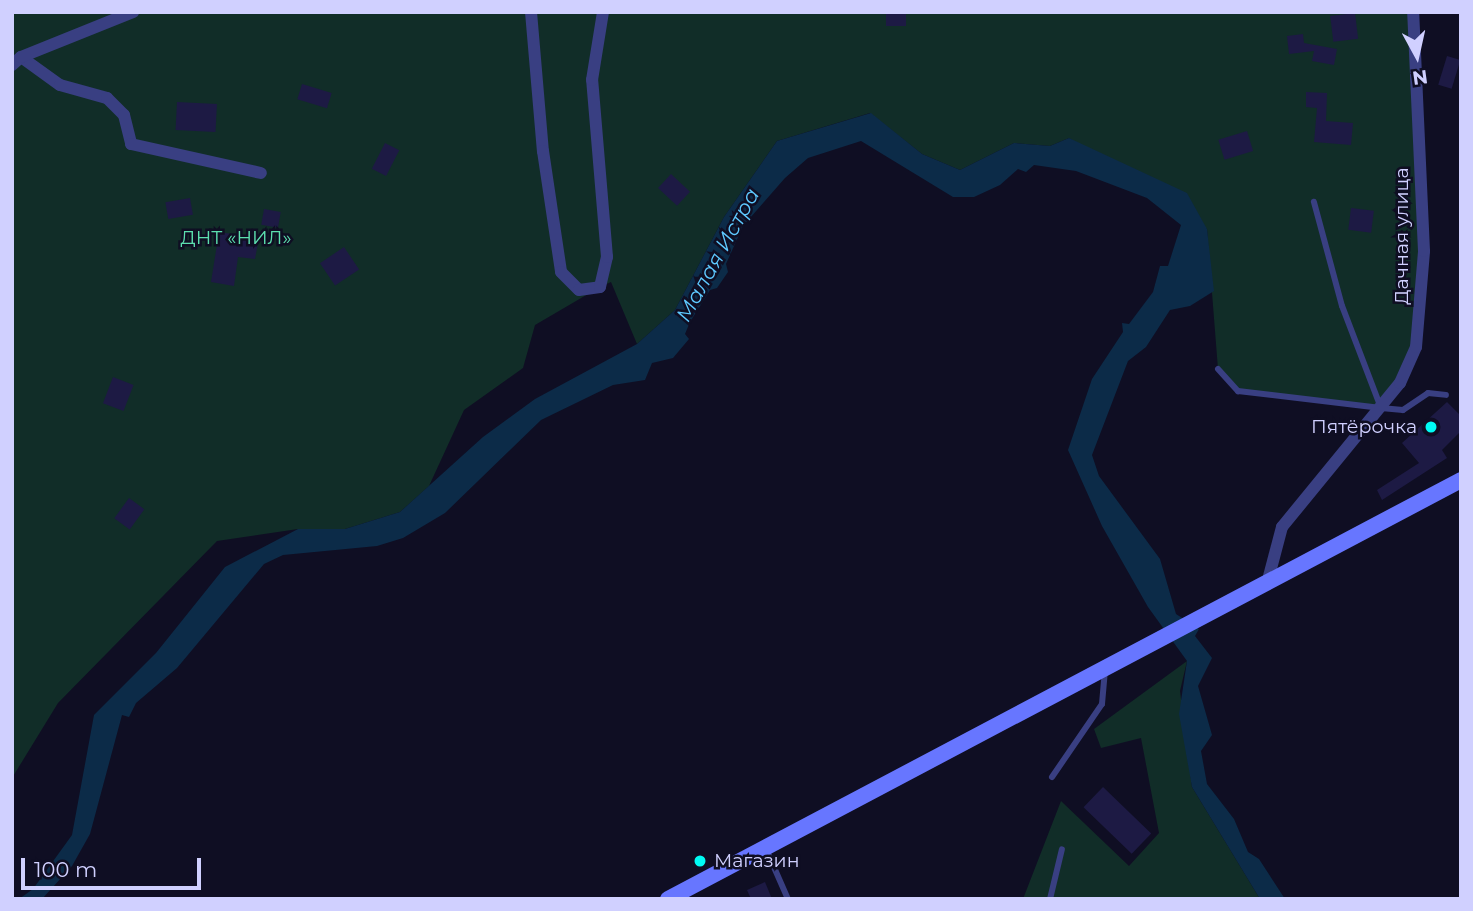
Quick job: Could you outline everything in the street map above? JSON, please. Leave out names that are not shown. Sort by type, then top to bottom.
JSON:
[{"type":"main road","points":[[668,899],[1461,480]]},
{"type":"street","points":[[16,61],[133,12]]},
{"type":"street","points":[[531,12],[543,151],[561,272],[579,290],[600,287],[607,257],[592,80],[603,12]]},
{"type":"street","name":"Дачная улица","points":[[1268,580],[1282,527],[1400,383],[1416,347],[1423,307],[1413,12]]},
{"type":"street","points":[[16,61],[60,85],[107,98],[124,114],[131,144],[261,173]]},
{"type":"lane","points":[[1314,202],[1342,306],[1381,408]]},
{"type":"lane","points":[[1218,369],[1238,391],[1381,408],[1403,410],[1428,393],[1446,395]]},
{"type":"lane","points":[[1052,777],[1102,704],[1113,662]]},
{"type":"lane","points":[[765,847],[788,899]]},
{"type":"lane","points":[[1050,899],[1062,849]]},
{"type":"green space","name":"ДНТ «НИЛ»","points":[[12,12],[1413,12],[1424,251],[1416,347],[1381,408],[1238,391],[1218,369],[1207,229],[1069,138],[1050,146],[1014,143],[960,170],[922,154],[870,113],[777,141],[724,217],[675,310],[637,344],[611,282],[600,287],[535,325],[523,368],[464,410],[429,486],[400,512],[345,529],[298,529],[217,541],[58,703],[12,778]]},
{"type":"green space","points":[[1187,661],[1180,691],[1192,787],[1260,899],[1023,899],[1061,801],[1129,866],[1159,833],[1141,738],[1101,748],[1094,729]]},
{"type":"water","name":"Малая Истра","points":[[871,113],[922,154],[960,170],[1014,143],[1050,146],[1069,138],[1187,193],[1207,229],[1214,291],[1190,306],[1170,310],[1146,347],[1128,361],[1092,455],[1099,476],[1160,559],[1176,614],[1199,629],[1195,636],[1212,658],[1198,686],[1212,735],[1201,751],[1207,784],[1234,819],[1248,852],[1259,859],[1285,899],[1260,899],[1192,787],[1179,714],[1187,661],[1148,607],[1102,526],[1068,450],[1092,379],[1123,332],[1122,323],[1129,324],[1153,292],[1160,266],[1168,266],[1181,225],[1147,198],[1076,171],[1034,165],[1026,172],[1018,169],[1000,185],[974,197],[953,197],[861,141],[808,158],[785,178],[743,226],[726,264],[728,272],[717,288],[710,290],[690,322],[685,334],[689,339],[673,358],[652,363],[645,380],[613,385],[541,420],[445,513],[403,538],[377,546],[283,555],[264,564],[177,668],[136,703],[129,717],[122,715],[90,834],[72,866],[42,899],[19,899],[33,889],[72,835],[94,715],[156,653],[225,567],[298,529],[345,529],[400,512],[483,437],[535,399],[637,344],[675,310],[724,217],[777,141]]},
{"type":"building","points":[[886,13],[906,13],[906,26],[886,26]]},
{"type":"building","points":[[1355,13],[1358,39],[1333,42],[1330,16]]},
{"type":"building","points":[[1303,34],[1304,43],[1337,49],[1334,65],[1312,61],[1314,51],[1289,54],[1287,36]]},
{"type":"building","points":[[1447,56],[1460,60],[1452,89],[1438,85]]},
{"type":"building","points":[[302,84],[332,93],[327,108],[297,99]]},
{"type":"building","points":[[1306,92],[1327,93],[1326,121],[1353,123],[1351,145],[1314,142],[1317,108],[1306,107]]},
{"type":"building","points":[[177,102],[217,104],[215,132],[176,130]]},
{"type":"building","points":[[1247,131],[1253,151],[1224,160],[1218,140]]},
{"type":"building","points":[[385,143],[399,150],[386,176],[372,169]]},
{"type":"building","points":[[671,174],[690,192],[677,206],[658,188]]},
{"type":"building","points":[[190,198],[193,215],[168,219],[165,202]]},
{"type":"building","points":[[1351,208],[1374,211],[1371,233],[1348,230]]},
{"type":"building","points":[[264,209],[281,212],[278,228],[261,225]]},
{"type":"building","points":[[219,232],[259,238],[255,259],[238,257],[234,286],[211,282]]},
{"type":"building","points":[[344,247],[359,269],[335,286],[320,263]]},
{"type":"building","points":[[113,377],[134,385],[124,411],[103,403]]},
{"type":"building","points":[[1447,402],[1461,416],[1461,431],[1442,450],[1447,458],[1382,500],[1377,490],[1419,463],[1402,443]]},
{"type":"building","points":[[129,498],[144,509],[130,529],[114,518]]},
{"type":"building","points":[[1103,787],[1151,834],[1132,854],[1084,807]]},
{"type":"building","points":[[765,882],[772,899],[751,899],[747,890]]},
{"type":"place","name":"Пятёрочка","points":[[1431,427]]},
{"type":"place","name":"Магазин","points":[[700,861]]}]
